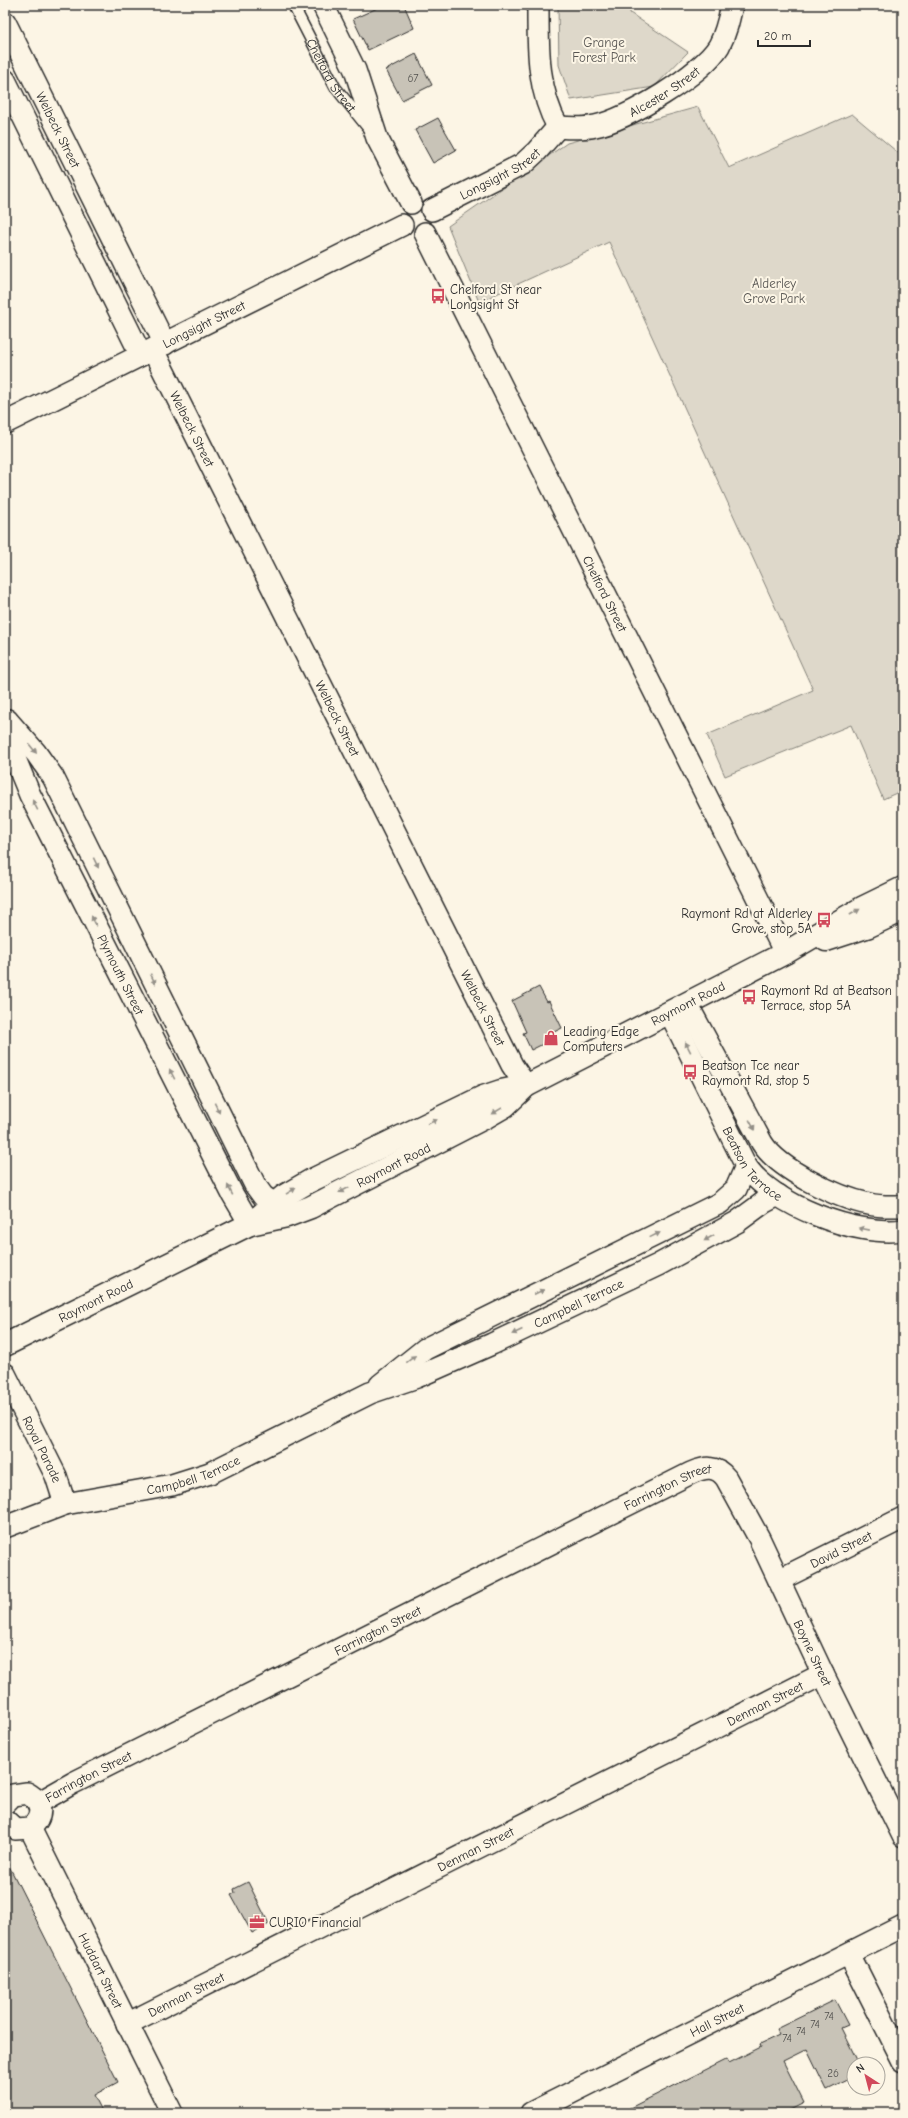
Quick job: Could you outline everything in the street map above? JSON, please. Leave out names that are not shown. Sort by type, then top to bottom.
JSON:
[{"type":"main road","name":"Raymont Road","points":[[5,1344],[250,1224],[274,1204],[310,1181],[483,1097],[501,1091],[526,1086],[785,953],[862,908],[903,888]]},
{"type":"main road","name":"Raymont Road","points":[[785,953],[869,926],[903,910]]},
{"type":"main road","name":"Raymont Road","points":[[250,1224],[287,1216],[321,1202],[493,1113],[511,1101],[526,1086]]},
{"type":"street","name":"Chelford Street","points":[[323,5],[355,70],[377,138],[411,203]]},
{"type":"street","points":[[538,5],[539,53],[542,83],[546,102],[558,127]]},
{"type":"street","name":"Alcester Street","points":[[558,127],[595,126],[610,122],[658,96],[679,82],[709,58],[718,46],[727,26],[732,5]]},
{"type":"street","name":"Welbeck Street","points":[[5,22],[153,350]]},
{"type":"street","name":"Welbeck Street","points":[[5,80],[153,350],[512,1065],[526,1086]]},
{"type":"street","name":"Longsight Street","points":[[432,210],[523,164],[537,151],[558,127]]},
{"type":"street","points":[[411,203],[425,204],[432,210],[434,220],[432,226],[425,233],[420,235],[410,233],[402,225],[401,220],[403,210],[411,203]]},
{"type":"street","name":"Longsight Street","points":[[5,423],[402,225]]},
{"type":"street","name":"Chelford Street","points":[[425,233],[785,953]]},
{"type":"street","name":"Plymouth Street","points":[[6,718],[36,753],[53,777],[255,1185],[264,1196],[274,1204]]},
{"type":"street","name":"Plymouth Street","points":[[6,718],[16,761],[30,795],[232,1195],[250,1224]]},
{"type":"street","name":"Beatson Terrace","points":[[679,1008],[737,1097],[766,1150],[781,1164],[804,1178],[861,1202],[875,1205],[903,1206]]},
{"type":"street","name":"Beatson Terrace","points":[[679,1008],[718,1106],[746,1166],[759,1183],[778,1195],[828,1219],[853,1227],[882,1232],[903,1230]]},
{"type":"street","points":[[718,1106],[737,1097]]},
{"type":"street","name":"Campbell Terrace","points":[[370,1393],[410,1359],[425,1349],[716,1205],[734,1192],[746,1166]]},
{"type":"street","name":"Campbell Terrace","points":[[5,1527],[65,1504],[172,1485],[202,1476],[370,1393],[428,1372],[492,1344],[678,1255],[733,1224],[778,1195]]},
{"type":"street","points":[[716,1205],[733,1224]]},
{"type":"street","name":"Royal Parade","points":[[5,1374],[56,1476],[65,1504]]},
{"type":"street","name":"Farrington Street","points":[[38,1802],[80,1779],[692,1473],[706,1468],[714,1468],[720,1471]]},
{"type":"street","name":"Boyne Street","points":[[720,1471],[759,1538],[823,1674],[903,1836]]},
{"type":"street","name":"David Street","points":[[779,1580],[903,1518]]},
{"type":"street","name":"Denman Street","points":[[127,2024],[823,1674]]},
{"type":"street","points":[[5,1820],[15,1829],[30,1828],[40,1817],[38,1802],[27,1793],[8,1793]]},
{"type":"street","name":"Huddart Street","points":[[30,1828],[172,2113]]},
{"type":"street","name":"Hall Street","points":[[530,2113],[903,1926]]},
{"type":"street","points":[[849,1954],[903,2061]]},
{"type":"lane","name":"Chelford Street","points":[[293,5],[339,94],[377,138]]},
{"type":"green space","name":"Grange Forest Park","points":[[558,5],[631,5],[630,13],[688,52],[654,87],[571,100],[559,65]]},
{"type":"green space","name":"Alderley Grove Park","points":[[698,107],[729,168],[852,114],[903,157],[903,790],[883,799],[851,725],[725,776],[707,735],[813,690],[609,242],[479,302],[448,226],[567,143]]},
{"type":"building","points":[[384,5],[404,5],[414,28],[368,50],[353,19]]},
{"type":"building","points":[[416,54],[432,85],[402,100],[386,70]]},
{"type":"building","points":[[438,118],[456,150],[433,163],[415,130]]},
{"type":"building","points":[[539,987],[547,1002],[549,1001],[562,1028],[552,1033],[555,1038],[531,1050],[523,1033],[526,1032],[512,1001]]},
{"type":"building","points":[[5,1858],[118,2082],[94,2095],[103,2113],[5,2113]]},
{"type":"building","points":[[248,1882],[269,1924],[252,1933],[231,1895],[235,1893],[234,1889]]},
{"type":"building","points":[[835,2000],[848,2025],[841,2028],[855,2056],[846,2056],[846,2081],[827,2090],[807,2049],[783,2061],[804,2103],[784,2113],[620,2113],[727,2059],[729,2063],[761,2047],[760,2044],[779,2035],[776,2029]]},
{"type":"place","name":"Chelford St near Longsight St","points":[[438,296]]},
{"type":"place","name":"Raymont Rd at Alderley Grove, stop 5A","points":[[824,920]]},
{"type":"place","name":"Raymont Rd at Beatson Terrace, stop 5A","points":[[749,997]]},
{"type":"place","name":"Leading Edge Computers","points":[[551,1038]]},
{"type":"place","name":"Beatson Tce near Raymont Rd, stop 5","points":[[690,1072]]},
{"type":"place","name":"CURIO Financial","points":[[257,1922]]}]
